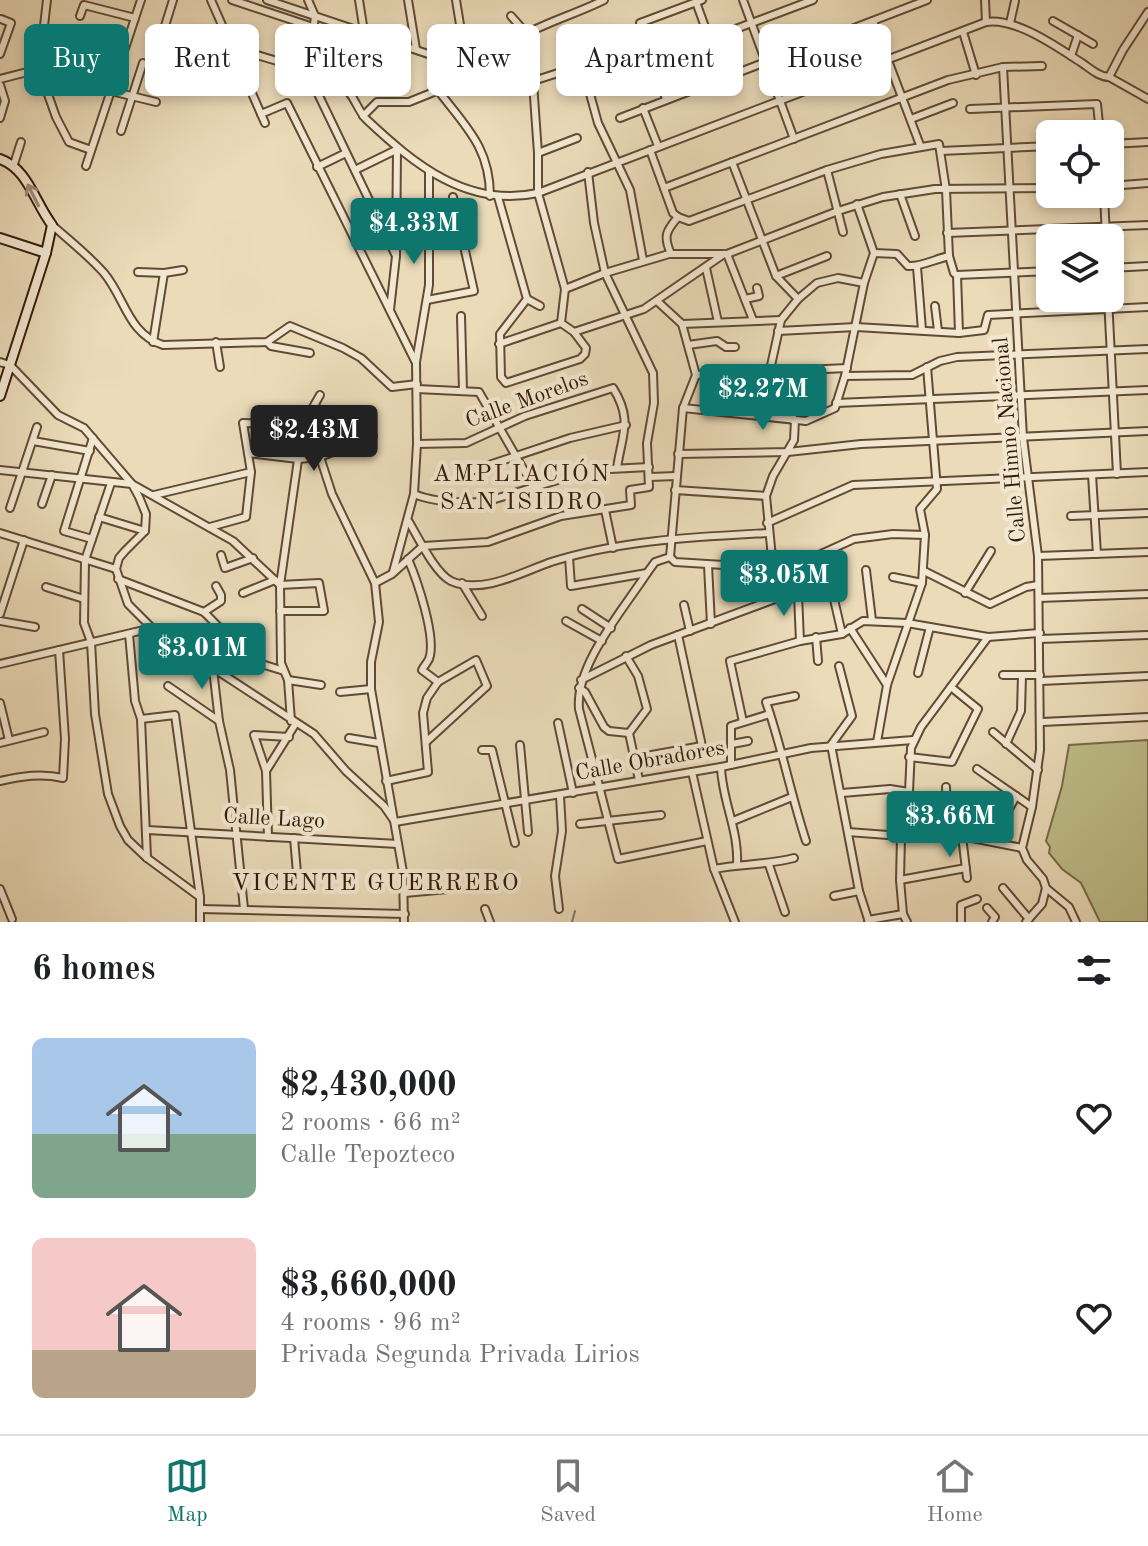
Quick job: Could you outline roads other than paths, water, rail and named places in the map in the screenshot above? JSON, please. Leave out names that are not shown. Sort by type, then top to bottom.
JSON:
[{"type":"street","points":[[44,24],[47,0]]},
{"type":"street","points":[[109,9],[112,0]]},
{"type":"street","points":[[129,36],[141,0]]},
{"type":"street","points":[[166,24],[173,0]]},
{"type":"street","points":[[211,0],[221,24]]},
{"type":"street","points":[[232,0],[304,24]]},
{"type":"street","points":[[267,0],[340,24]]},
{"type":"street","points":[[308,0],[315,16],[314,24]]},
{"type":"street","points":[[359,0],[363,24]]},
{"type":"street","points":[[408,0],[416,49]]},
{"type":"street","points":[[456,0],[460,24]]},
{"type":"street","points":[[580,0],[580,11]]},
{"type":"street","points":[[540,27],[604,0]]},
{"type":"street","points":[[743,0],[759,42]]},
{"type":"street","points":[[783,0],[787,9]]},
{"type":"street","points":[[743,26],[813,0]]},
{"type":"street","points":[[865,24],[927,0]]},
{"type":"street","points":[[985,0],[986,22]]},
{"type":"street","points":[[640,24],[699,1],[705,24]]},
{"type":"street","points":[[1010,23],[1015,1]]},
{"type":"street","points":[[80,16],[84,5],[135,18]]},
{"type":"street","points":[[1109,77],[1148,12]]},
{"type":"street","points":[[511,16],[518,24]]},
{"type":"street","points":[[0,54],[11,23],[1,19]]},
{"type":"street","points":[[891,58],[1000,19],[1071,56],[1102,77],[1109,77],[1146,97],[1148,89]]},
{"type":"street","points":[[1053,21],[1093,44]]},
{"type":"street","points":[[963,32],[976,75]]},
{"type":"street","points":[[1071,56],[1078,35]]},
{"type":"street","points":[[411,47],[427,53]]},
{"type":"street","points":[[121,131],[143,63]]},
{"type":"street","points":[[620,118],[759,65]]},
{"type":"street","points":[[664,188],[948,80],[1003,67],[1042,66]]},
{"type":"street","points":[[891,67],[920,145]]},
{"type":"street","name":"Calle Himno Nacional","points":[[1003,67],[1023,438],[1038,556],[1040,636],[1042,722],[1038,770],[1022,848]]},
{"type":"street","points":[[0,118],[5,101],[0,82],[24,74]]},
{"type":"street","points":[[363,116],[377,102],[409,102],[427,94]]},
{"type":"street","points":[[129,95],[156,102]]},
{"type":"street","points":[[49,96],[69,142],[91,150]]},
{"type":"street","points":[[86,166],[109,96]]},
{"type":"street","points":[[253,96],[265,123]]},
{"type":"street","points":[[319,96],[396,256]]},
{"type":"street","points":[[351,96],[363,116],[398,149],[429,171],[451,183],[490,196],[518,197],[538,193],[791,96]]},
{"type":"street","points":[[442,96],[485,156],[490,196]]},
{"type":"street","points":[[534,96],[538,193],[565,289],[561,323]]},
{"type":"street","points":[[590,96],[615,162],[630,190],[643,260]]},
{"type":"street","points":[[779,96],[794,139]]},
{"type":"street","points":[[261,114],[287,103],[416,362]]},
{"type":"street","points":[[911,119],[953,103]]},
{"type":"street","points":[[970,109],[1097,104],[1099,120]]},
{"type":"street","points":[[643,108],[658,146]]},
{"type":"street","points":[[538,153],[577,138]]},
{"type":"street","points":[[14,164],[21,142]]},
{"type":"street","points":[[1124,143],[1148,142]]},
{"type":"street","points":[[650,150],[673,213],[689,221],[827,170],[920,145],[939,144],[959,333]]},
{"type":"street","points":[[941,151],[1036,147]]},
{"type":"street","points":[[355,170],[398,149]]},
{"type":"street","points":[[390,311],[396,256],[398,149]]},
{"type":"street","points":[[317,167],[346,153]]},
{"type":"street","points":[[0,159],[14,164],[52,225],[106,276],[139,331],[153,342],[163,345],[267,342],[290,326],[361,358],[392,387],[479,392],[533,486]]},
{"type":"street","points":[[732,162],[776,276],[798,299]]},
{"type":"street","points":[[827,170],[843,232]]},
{"type":"street","points":[[392,574],[414,494],[416,362],[427,300],[429,171]]},
{"type":"street","points":[[375,583],[392,574],[419,549],[488,542],[559,517],[631,505],[630,490],[649,487],[647,443],[654,403],[653,373],[605,273],[594,223],[588,172]]},
{"type":"street","points":[[1124,185],[1148,183]]},
{"type":"street","points":[[574,332],[625,317],[657,301],[725,254],[857,204],[935,189],[1036,188]]},
{"type":"street","points":[[900,194],[915,236]]},
{"type":"street","points":[[427,300],[474,291],[453,197]]},
{"type":"street","points":[[498,197],[527,299],[540,306]]},
{"type":"street","points":[[836,406],[864,283],[874,253],[857,204]]},
{"type":"street","points":[[671,254],[665,240],[666,231],[678,217]]},
{"type":"street","points":[[0,396],[46,253],[52,225]]},
{"type":"street","points":[[1124,227],[1148,225]]},
{"type":"street","points":[[947,233],[1036,230]]},
{"type":"street","points":[[0,238],[46,253]]},
{"type":"street","points":[[874,253],[897,254],[908,266],[917,267],[949,256]]},
{"type":"street","points":[[565,289],[643,260],[671,254],[725,254]]},
{"type":"street","points":[[725,254],[753,320]]},
{"type":"street","points":[[776,276],[827,256]]},
{"type":"street","points":[[1124,267],[1148,266]]},
{"type":"street","points":[[917,267],[922,330]]},
{"type":"street","points":[[706,268],[718,322]]},
{"type":"street","points":[[138,272],[183,270]]},
{"type":"street","points":[[954,273],[1036,271]]},
{"type":"street","points":[[153,342],[164,273]]},
{"type":"street","points":[[770,370],[781,320],[798,299],[817,283],[838,278],[864,283]]},
{"type":"street","points":[[745,299],[759,296],[757,288]]},
{"type":"street","points":[[527,299],[500,334],[501,377],[506,383],[580,359],[585,354],[586,348],[574,332],[561,323]]},
{"type":"street","points":[[657,301],[682,324],[696,375],[683,408],[670,557]]},
{"type":"street","points":[[935,306],[938,331]]},
{"type":"street","points":[[1124,309],[1148,307]]},
{"type":"street","points":[[778,331],[856,327],[959,333],[984,330],[988,315],[1064,312]]},
{"type":"street","points":[[1109,312],[1117,474]]},
{"type":"street","points":[[461,316],[463,391]]},
{"type":"street","points":[[682,324],[781,320]]},
{"type":"street","points":[[499,344],[561,323]]},
{"type":"street","points":[[688,345],[717,341],[726,347],[735,347]]},
{"type":"street","points":[[216,342],[220,367]]},
{"type":"street","points":[[267,342],[271,346],[310,353]]},
{"type":"street","points":[[845,376],[902,377],[957,357],[1148,349]]},
{"type":"street","points":[[0,362],[10,365],[58,415],[84,428],[132,484],[146,514],[145,531],[119,558],[116,569],[128,604],[152,628],[314,734],[346,771],[384,806],[395,822]]},
{"type":"street","points":[[877,742],[887,685],[922,583],[925,535],[920,509],[937,489],[927,367]]},
{"type":"street","points":[[696,375],[847,368]]},
{"type":"street","name":"Calle Morelos","points":[[417,444],[456,445],[497,427],[613,388],[625,412],[626,425]]},
{"type":"street","points":[[683,408],[806,421],[836,406],[1148,390]]},
{"type":"street","points":[[266,771],[289,737],[294,722],[284,671],[277,582],[303,425],[320,395]]},
{"type":"street","points":[[772,599],[773,568],[766,496],[794,440],[792,403]]},
{"type":"street","points":[[315,404],[332,452]]},
{"type":"street","points":[[209,527],[246,517],[251,472],[243,423],[303,425]]},
{"type":"street","points":[[468,472],[558,442],[626,425],[617,468]]},
{"type":"street","points":[[10,508],[37,427]]},
{"type":"street","points":[[678,454],[788,452],[861,444],[1148,431]]},
{"type":"street","points":[[248,453],[298,459],[320,457],[373,436]]},
{"type":"street","points":[[92,539],[64,531],[93,438]]},
{"type":"street","points":[[33,441],[90,451]]},
{"type":"street","points":[[200,909],[359,913],[405,918],[405,893],[395,822],[371,689],[371,662],[379,622],[375,583],[332,494],[320,457]]},
{"type":"street","points":[[414,494],[424,498],[485,502],[591,470],[649,467]]},
{"type":"street","points":[[0,470],[132,484],[233,541],[277,582]]},
{"type":"street","points":[[154,495],[251,472]]},
{"type":"street","points":[[767,523],[853,485],[1148,472]]},
{"type":"street","points":[[42,504],[52,475]]},
{"type":"street","points":[[1092,475],[1097,554]]},
{"type":"street","points":[[649,477],[676,476]]},
{"type":"street","points":[[111,483],[85,560],[84,599],[84,623],[91,642],[95,714],[108,794],[128,840],[200,897]]},
{"type":"street","points":[[675,490],[766,496]]},
{"type":"street","points":[[605,510],[613,548]]},
{"type":"street","points":[[1071,516],[1148,513]]},
{"type":"street","points":[[99,517],[145,531]]},
{"type":"street","points":[[408,524],[419,549],[449,580],[486,584],[569,557],[613,548],[672,538],[768,533]]},
{"type":"street","points":[[0,533],[116,569]]},
{"type":"street","points":[[670,557],[675,562],[773,568],[810,559],[854,539],[893,534],[925,535]]},
{"type":"street","points":[[0,614],[24,540]]},
{"type":"street","points":[[965,593],[991,551]]},
{"type":"street","points":[[1038,556],[1148,552]]},
{"type":"street","points":[[221,555],[225,568],[253,558]]},
{"type":"street","points":[[569,557],[571,586],[647,573]]},
{"type":"street","points":[[670,557],[655,562],[602,641],[580,684],[579,709],[618,859],[707,841]]},
{"type":"street","points":[[408,559],[421,592],[429,642],[429,659],[422,670],[438,682]]},
{"type":"street","points":[[708,565],[711,624]]},
{"type":"street","points":[[866,570],[872,620]]},
{"type":"street","points":[[924,571],[990,604],[1026,587],[1038,585]]},
{"type":"street","points":[[893,577],[922,583]]},
{"type":"street","points":[[118,579],[204,612],[252,661],[284,671]]},
{"type":"street","points":[[243,593],[277,582],[319,583],[324,611],[280,611]]},
{"type":"street","points":[[462,583],[482,616]]},
{"type":"street","points":[[204,612],[221,601],[216,586]]},
{"type":"street","points":[[46,587],[84,599]]},
{"type":"street","points":[[1039,598],[1148,594]]},
{"type":"street","points":[[580,684],[626,656],[772,599],[798,595],[800,641]]},
{"type":"street","points":[[833,595],[842,634]]},
{"type":"street","points":[[684,605],[690,631]]},
{"type":"street","points":[[582,609],[611,628]]},
{"type":"street","points":[[0,621],[35,627]]},
{"type":"street","points":[[566,621],[602,641]]},
{"type":"street","points":[[743,722],[730,661],[816,637],[842,634],[863,621],[907,623],[988,637],[1148,635]]},
{"type":"street","points":[[918,673],[930,627]]},
{"type":"street","points":[[0,664],[152,628]]},
{"type":"street","points":[[850,628],[887,685]]},
{"type":"street","points":[[129,634],[135,701],[141,719],[147,858]]},
{"type":"street","points":[[635,758],[702,746],[678,635]]},
{"type":"street","points":[[816,637],[818,661]]},
{"type":"street","points":[[907,922],[903,914],[900,880],[901,836],[909,792],[909,757],[913,740],[988,637]]},
{"type":"street","points":[[0,781],[21,776],[63,778],[65,739],[59,650]]},
{"type":"street","points":[[626,656],[638,676],[647,709],[629,733]]},
{"type":"street","points":[[386,781],[428,772],[423,713],[427,698],[438,682],[476,660],[487,686],[426,742]]},
{"type":"street","points":[[839,666],[852,716],[831,745],[859,891],[868,921],[903,914]]},
{"type":"street","points":[[213,669],[219,721],[230,770],[244,909]]},
{"type":"street","points":[[1003,675],[1040,678],[1148,676]]},
{"type":"street","points":[[1006,744],[1021,711],[1022,675]]},
{"type":"street","points":[[288,680],[321,685]]},
{"type":"street","points":[[580,684],[604,727],[629,733]]},
{"type":"street","points":[[168,686],[219,721]]},
{"type":"street","points":[[909,757],[952,762],[978,709],[951,687]]},
{"type":"street","points":[[340,692],[371,689]]},
{"type":"street","points":[[795,696],[766,702],[806,841]]},
{"type":"street","points":[[0,703],[9,740]]},
{"type":"street","points":[[731,765],[731,726],[770,714]]},
{"type":"street","points":[[141,719],[175,715],[200,897],[200,922]]},
{"type":"street","points":[[1042,722],[1148,717]]},
{"type":"street","points":[[558,723],[576,793]]},
{"type":"street","points":[[0,743],[44,732]]},
{"type":"street","points":[[993,732],[1038,770]]},
{"type":"street","points":[[629,733],[639,780]]},
{"type":"street","points":[[268,837],[266,771],[254,735],[289,737]]},
{"type":"street","points":[[349,738],[379,743]]},
{"type":"street","name":"Calle Obradores","points":[[395,822],[560,796],[831,745],[913,740]]},
{"type":"street","points":[[732,744],[748,741]]},
{"type":"street","points":[[520,745],[528,832]]},
{"type":"street","points":[[482,750],[492,750],[515,843]]},
{"type":"street","points":[[721,767],[723,795],[733,821],[737,865]]},
{"type":"street","points":[[977,769],[1032,807]]},
{"type":"street","points":[[692,772],[714,869],[735,922]]},
{"type":"street","points":[[946,787],[948,835]]},
{"type":"street","points":[[842,793],[890,789],[909,792]]},
{"type":"street","points":[[559,909],[555,876],[562,831],[560,796]]},
{"type":"street","points":[[998,843],[1016,796]]},
{"type":"street","points":[[733,821],[792,797]]},
{"type":"street","points":[[967,806],[962,836],[967,878]]},
{"type":"street","points":[[580,824],[661,815]]},
{"type":"street","name":"Calle Lago","points":[[147,830],[398,844]]},
{"type":"street","points":[[848,832],[962,836],[1022,848],[1046,888],[1069,907],[1076,922]]},
{"type":"street","points":[[294,838],[297,873]]},
{"type":"street","points":[[714,869],[769,865],[794,858]]},
{"type":"street","points":[[769,865],[785,912]]},
{"type":"street","points":[[900,880],[966,868]]},
{"type":"street","points":[[405,893],[458,888]]},
{"type":"street","points":[[1003,888],[1028,921],[1042,904],[1046,888]]},
{"type":"street","points":[[0,889],[14,921]]},
{"type":"street","points":[[834,896],[859,891]]},
{"type":"street","points":[[961,922],[961,905],[977,899]]},
{"type":"street","points":[[987,908],[995,917],[992,922]]},
{"type":"street","points":[[485,909],[490,922]]},
{"type":"street","points":[[0,914],[8,910]]},
{"type":"street","points":[[357,922],[359,913]]},
{"type":"waterway","points":[[572,922],[575,911]]},
{"type":"district","name":"AMPLIACIÓN SAN ISIDRO","points":[[522,489]]},
{"type":"district","name":"VICENTE GUERRERO","points":[[376,884]]}]
